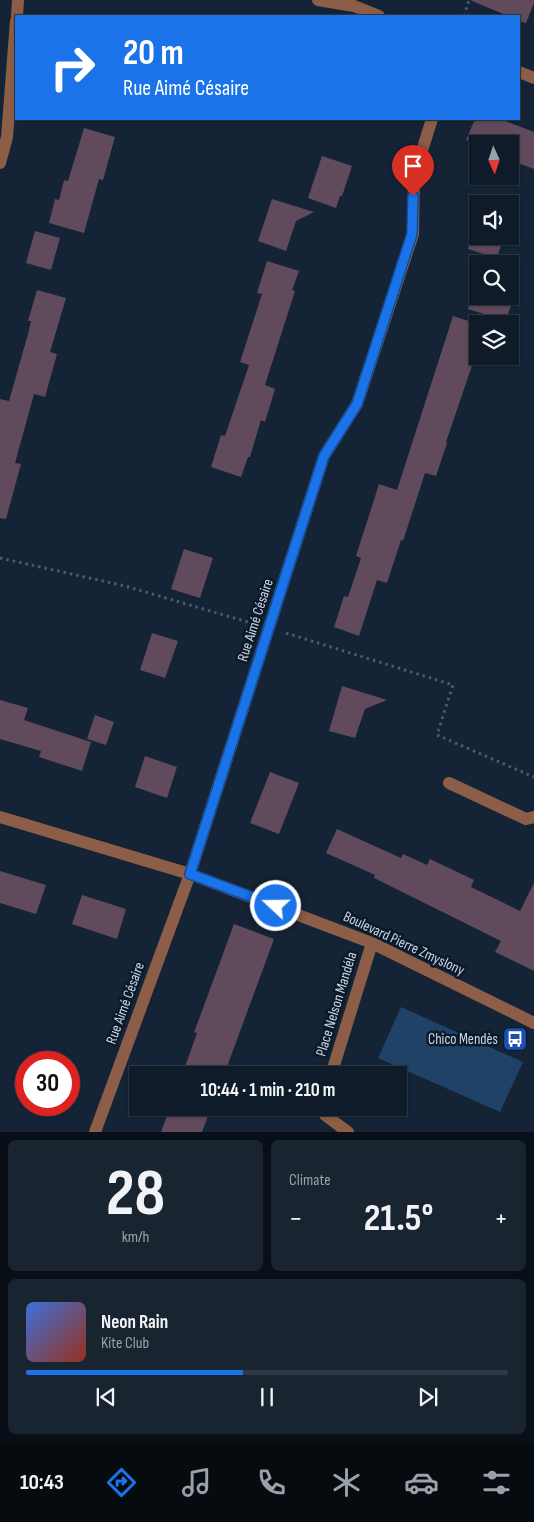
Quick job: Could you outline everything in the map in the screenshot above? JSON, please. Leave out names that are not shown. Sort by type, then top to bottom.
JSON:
[{"type":"street","points":[[17,15],[18,0]]},
{"type":"street","points":[[318,0],[354,6],[376,15]]},
{"type":"street","points":[[0,163],[7,137],[15,33]]},
{"type":"street","points":[[520,72],[534,78]]},
{"type":"street","name":"Rue Aimé Césaire","points":[[95,1132],[190,874],[324,456],[357,404],[412,234],[414,176],[432,120]]},
{"type":"street","points":[[450,783],[526,818],[534,817]]},
{"type":"street","name":"Boulevard Pierre Zmyslony","points":[[0,817],[190,874],[372,943],[534,1023]]},
{"type":"street","name":"Place Nelson Mandéla","points":[[334,1066],[372,943]]},
{"type":"street","points":[[326,1116],[348,1132]]},
{"type":"path","points":[[464,15],[470,0]]},
{"type":"path","points":[[0,558],[125,586],[454,685],[437,735],[534,777]]},
{"type":"shaded area","points":[[401,1007],[523,1062],[500,1112],[407,1071],[407,1066],[396,1066],[378,1058]]},
{"type":"building","points":[[470,0],[534,0],[526,23],[520,21],[520,15],[506,15]]},
{"type":"building","points":[[475,120],[503,120],[534,132],[534,169],[519,163],[519,135],[469,135],[469,141],[466,140]]},
{"type":"building","points":[[84,128],[115,137],[103,180],[99,179],[84,233],[49,223],[55,199],[59,200],[64,180],[68,181]]},
{"type":"building","points":[[322,156],[352,166],[336,208],[308,198]]},
{"type":"building","points":[[272,199],[314,212],[296,221],[286,251],[258,241]]},
{"type":"building","points":[[35,231],[60,238],[51,270],[26,263]]},
{"type":"building","points":[[469,245],[501,245],[498,255],[487,255],[468,249]]},
{"type":"building","points":[[267,261],[299,271],[292,290],[295,291],[265,385],[275,389],[265,422],[261,420],[250,457],[248,457],[241,477],[211,467],[221,435],[225,436],[249,365],[240,362],[262,294],[257,293]]},
{"type":"building","points":[[37,290],[66,298],[50,352],[57,354],[45,397],[34,394],[15,463],[21,464],[6,519],[0,518],[0,399],[9,401],[28,334],[31,321],[28,321]]},
{"type":"building","points":[[469,305],[511,305],[508,315],[487,315],[468,309]]},
{"type":"building","points":[[453,316],[469,321],[469,365],[472,365],[436,476],[425,473],[387,583],[377,580],[359,636],[334,627],[344,596],[348,597],[361,558],[356,556],[379,484],[397,490]]},
{"type":"building","points":[[184,549],[213,558],[200,598],[171,589]]},
{"type":"building","points":[[152,633],[178,641],[165,678],[140,670]]},
{"type":"building","points":[[342,686],[387,700],[365,709],[355,738],[329,731]]},
{"type":"building","points":[[0,700],[28,708],[24,720],[91,742],[82,771],[39,757],[41,751],[0,739]]},
{"type":"building","points":[[95,715],[114,722],[106,745],[87,739]]},
{"type":"building","points":[[145,756],[177,767],[167,798],[135,787]]},
{"type":"building","points":[[270,772],[299,783],[279,834],[250,823]]},
{"type":"building","points":[[337,829],[401,858],[403,854],[427,865],[430,859],[474,880],[471,887],[520,911],[534,883],[534,971],[495,952],[501,941],[374,878],[375,875],[326,853]]},
{"type":"building","points":[[0,871],[46,885],[36,914],[0,903]]},
{"type":"building","points":[[82,895],[126,909],[117,939],[72,924]]},
{"type":"building","points":[[234,924],[274,939],[227,1066],[185,1066],[197,1033],[194,1032]]},
{"type":"building","points":[[167,1116],[208,1116],[202,1132],[161,1132]]},
{"type":"place","name":"Chico Mendès","points":[[515,1039]]},
{"type":"route","points":[[276,906],[190,874],[324,456],[357,404],[412,234],[413,196]]}]
